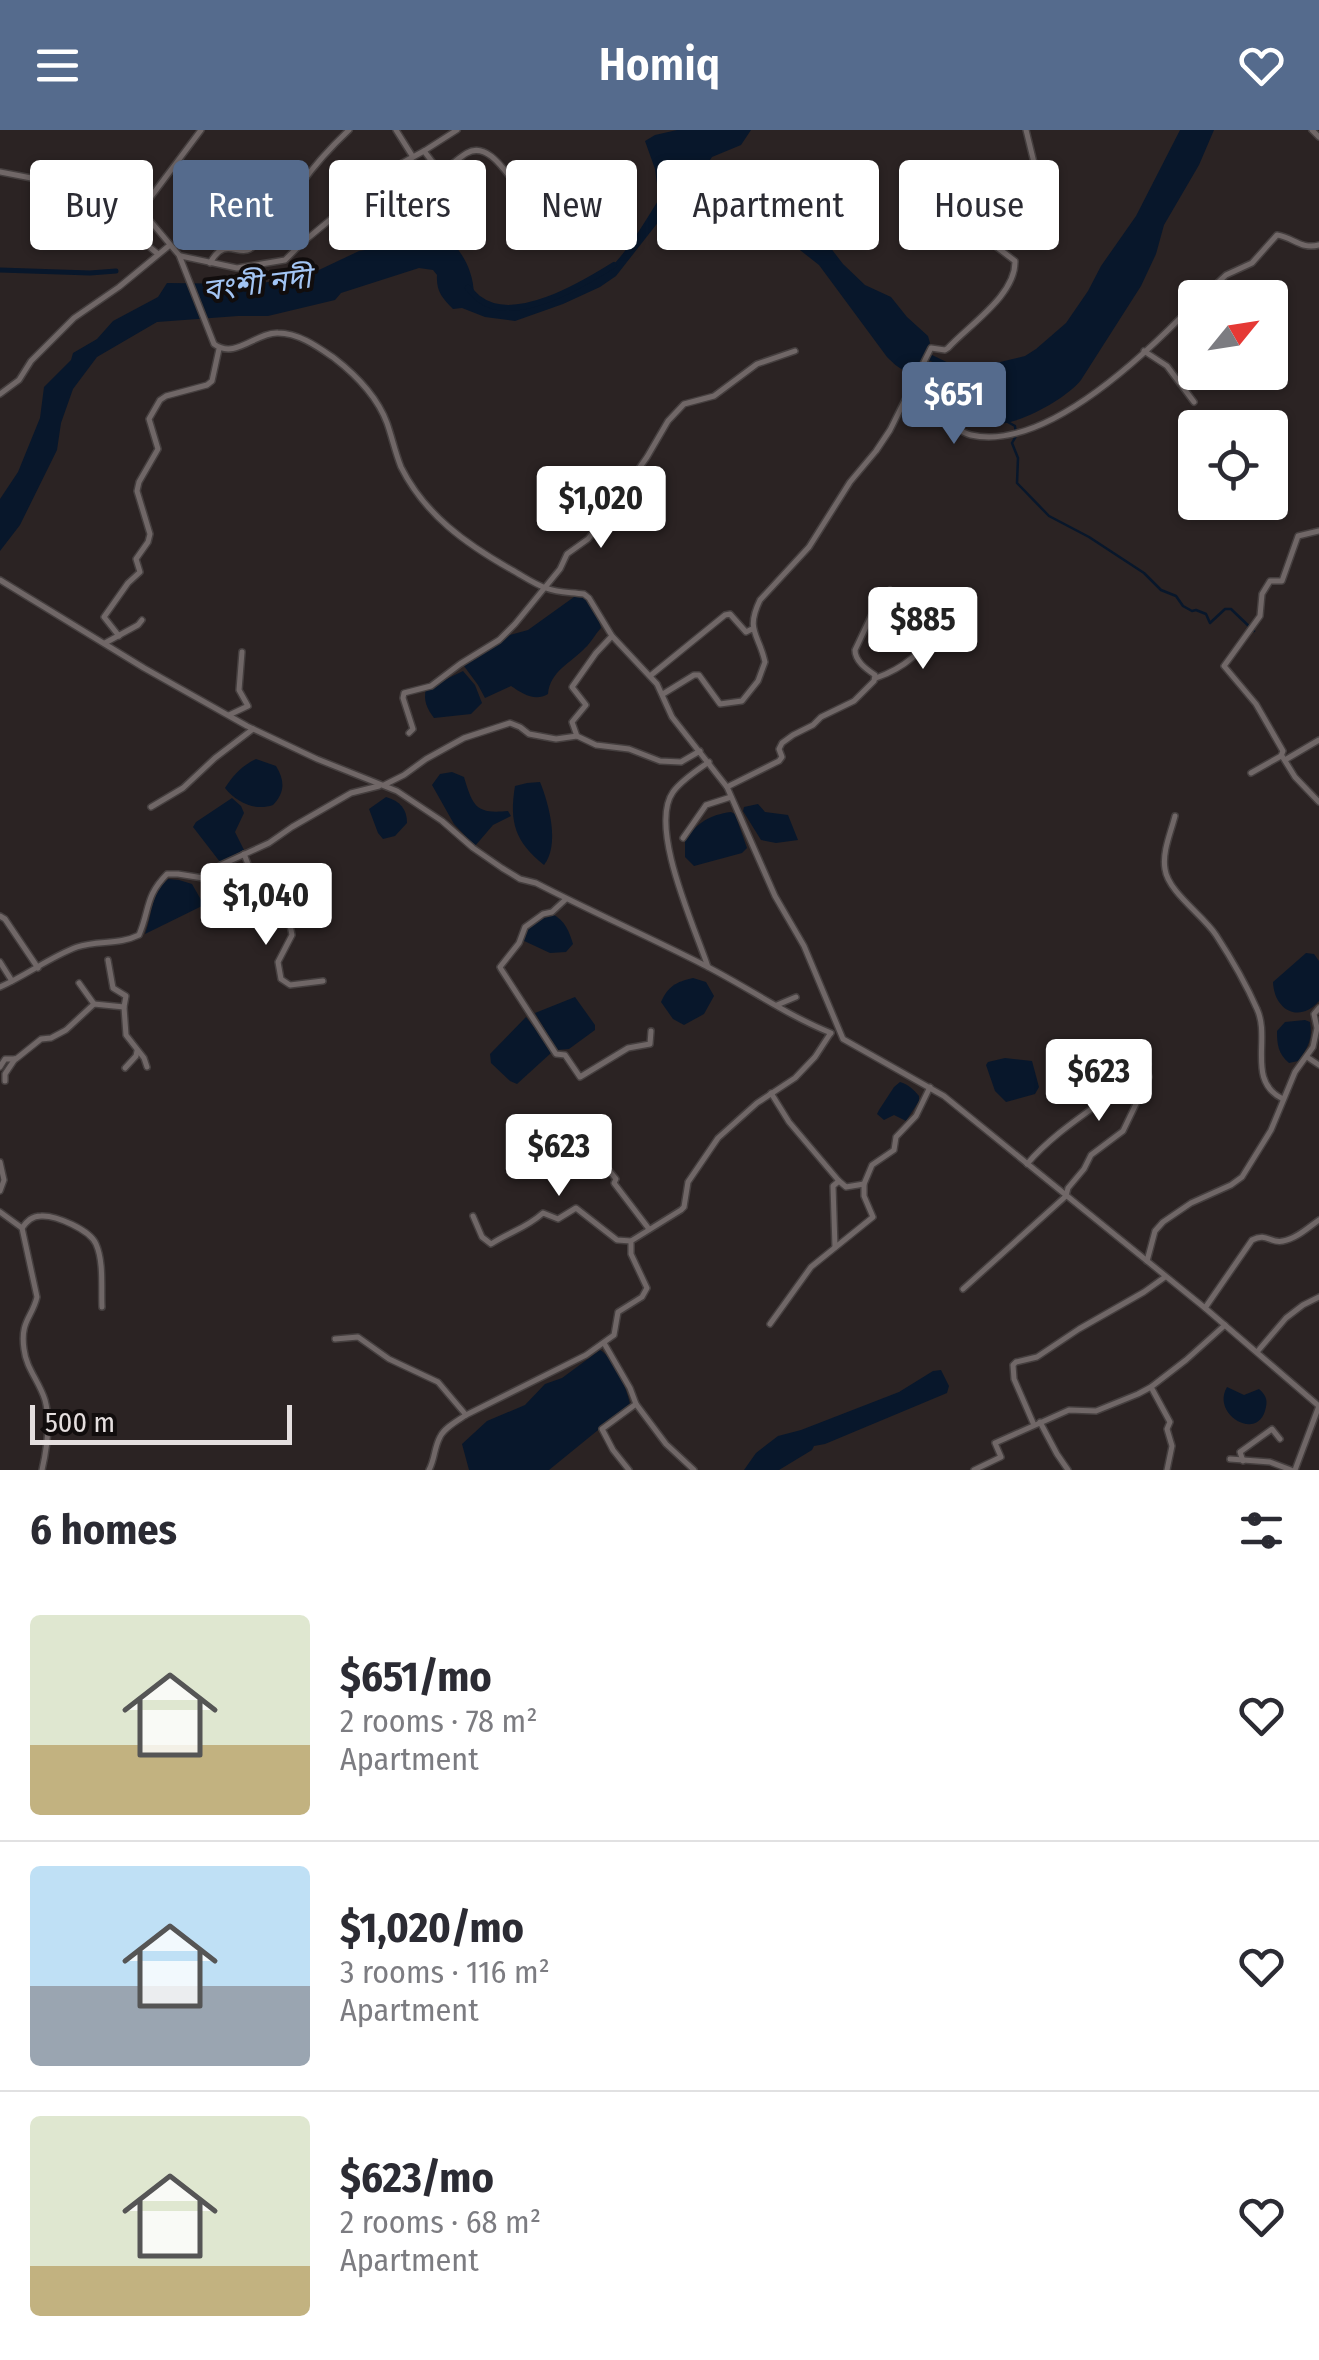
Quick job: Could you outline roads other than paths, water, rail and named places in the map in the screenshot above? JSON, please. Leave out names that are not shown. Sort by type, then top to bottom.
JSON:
[{"type":"street","points":[[153,194],[202,130]]},
{"type":"street","points":[[210,263],[225,249],[252,247],[260,234],[272,228],[320,160],[349,130]]},
{"type":"street","points":[[396,130],[412,157]]},
{"type":"street","points":[[179,254],[237,268],[285,260],[348,206],[371,180],[457,130]]},
{"type":"street","points":[[663,694],[699,675],[720,704],[742,702],[758,680],[765,662],[752,629],[756,606],[809,547],[850,482],[876,451],[933,347],[948,348],[995,304],[1012,280],[1015,261],[994,245],[988,228],[1005,209],[1038,202],[1040,187],[1026,130]]},
{"type":"street","points":[[1312,130],[1319,137]]},
{"type":"street","points":[[424,151],[440,172],[469,152],[483,151],[506,173]]},
{"type":"street","points":[[0,172],[30,178]]},
{"type":"street","points":[[153,224],[179,254],[214,344],[219,348],[236,348],[280,332],[320,348],[353,372],[372,398],[386,422],[401,466],[427,508],[473,547],[545,588],[584,594],[594,603],[612,636],[657,684],[672,717],[728,787],[769,884],[804,946],[834,1032]]},
{"type":"street","points":[[1220,280],[1252,263],[1277,235],[1302,246],[1319,244]]},
{"type":"street","points":[[0,394],[19,380],[31,361],[74,318],[120,287],[170,245]]},
{"type":"street","points":[[153,250],[158,254]]},
{"type":"street","points":[[907,398],[920,399],[968,434],[986,437],[1029,430],[1054,419],[1106,384],[1178,319]]},
{"type":"street","points":[[120,636],[104,617],[140,572],[136,559],[150,534],[137,491],[158,449],[150,419],[166,396],[212,381],[219,348]]},
{"type":"street","points":[[409,733],[413,729],[402,698],[404,693],[431,686],[516,624],[560,570],[567,554],[588,539],[600,524],[668,421],[684,404],[714,396],[750,369],[795,351]]},
{"type":"street","points":[[1144,352],[1167,366],[1194,402]]},
{"type":"street","points":[[1319,531],[1298,536],[1282,581],[1270,581],[1262,594],[1260,616],[1224,666],[1256,704],[1295,777],[1319,802]]},
{"type":"street","points":[[0,580],[253,729],[397,791],[520,879],[632,928],[930,1086],[1205,1308],[1319,1406],[1293,1470],[1270,1462],[1230,1459]]},
{"type":"street","points":[[876,678],[854,650],[875,608],[890,590]]},
{"type":"street","points":[[650,676],[725,615],[730,614],[746,632],[752,629]]},
{"type":"street","points":[[106,643],[142,620]]},
{"type":"street","points":[[728,787],[779,761],[779,749],[786,739],[854,701],[876,678],[909,661],[941,627]]},
{"type":"street","points":[[577,736],[572,722],[586,705],[572,686],[612,636]]},
{"type":"street","points":[[229,715],[248,706],[239,690],[242,652]]},
{"type":"street","points":[[0,987],[87,944],[138,936],[148,900],[165,875],[203,878],[351,793],[404,776],[464,738],[499,726],[514,723],[529,734],[549,739],[577,736],[596,745],[629,749],[660,762],[682,762],[700,750]]},
{"type":"street","points":[[151,807],[184,788],[253,729]]},
{"type":"street","points":[[1251,773],[1319,740]]},
{"type":"street","points":[[708,967],[664,834],[672,794],[709,762]]},
{"type":"street","points":[[684,838],[706,805],[732,796]]},
{"type":"street","points":[[1174,816],[1166,852],[1166,875],[1216,936],[1259,1012],[1260,1069],[1272,1094],[1282,1100]]},
{"type":"street","points":[[244,854],[265,899],[272,907],[286,905],[292,936],[278,962],[281,979],[290,985],[323,981]]},
{"type":"street","points":[[566,898],[526,928],[501,969],[556,1054],[565,1054],[580,1076],[628,1048],[650,1044],[651,1031]]},
{"type":"street","points":[[0,916],[38,968]]},
{"type":"street","points":[[108,960],[113,988],[126,996],[124,1029],[147,1067]]},
{"type":"street","points":[[0,962],[13,982]]},
{"type":"street","points":[[79,983],[94,1004]]},
{"type":"street","points":[[777,1005],[796,997]]},
{"type":"street","points":[[5,1082],[14,1059],[41,1040],[66,1030],[94,1004],[124,1007]]},
{"type":"street","points":[[1147,1261],[1155,1231],[1163,1222],[1242,1177],[1267,1138],[1295,1072],[1313,1047],[1314,1014],[1319,1008]]},
{"type":"street","points":[[473,1216],[482,1237],[491,1244],[530,1225],[543,1213],[558,1219],[576,1208],[617,1240],[631,1242],[681,1210],[688,1182],[718,1138],[795,1078],[834,1032]]},
{"type":"street","points":[[125,1068],[136,1056],[136,1050]]},
{"type":"street","points":[[1306,1057],[1319,1066]]},
{"type":"street","points":[[0,1067],[3,1060],[14,1059]]},
{"type":"street","points":[[1028,1164],[1080,1114],[1124,1086],[1148,1064]]},
{"type":"street","points":[[963,1289],[1066,1196],[1091,1155],[1123,1131],[1148,1074]]},
{"type":"street","points":[[770,1324],[803,1274],[873,1217],[864,1196],[872,1165],[894,1150],[896,1137],[916,1116],[930,1086]]},
{"type":"street","points":[[771,1093],[789,1122],[846,1188],[864,1184]]},
{"type":"street","points":[[578,1157],[582,1162],[596,1154],[649,1229]]},
{"type":"street","points":[[0,1162],[4,1180],[0,1191]]},
{"type":"street","points":[[835,1247],[832,1195],[833,1186],[839,1181]]},
{"type":"street","points":[[0,1212],[22,1228],[37,1297],[23,1335],[27,1364],[45,1402],[47,1444],[42,1470]]},
{"type":"street","points":[[22,1228],[33,1218],[44,1215],[92,1238],[99,1255],[102,1307]]},
{"type":"street","points":[[1205,1308],[1252,1240],[1261,1236],[1282,1242],[1319,1220]]},
{"type":"street","points":[[429,1470],[440,1435],[466,1415],[569,1364],[614,1335],[618,1312],[642,1297],[647,1288],[631,1254],[631,1242]]},
{"type":"street","points":[[1068,1470],[1037,1424],[1014,1379],[1013,1365],[1037,1357],[1165,1276]]},
{"type":"street","points":[[1256,1352],[1286,1318],[1319,1297]]},
{"type":"street","points":[[977,1469],[1001,1457],[995,1442],[1069,1410],[1096,1410],[1151,1387],[1224,1326]]},
{"type":"street","points":[[335,1339],[358,1337],[389,1359],[438,1382],[466,1415]]},
{"type":"street","points":[[604,1343],[636,1404],[666,1444],[694,1470]]},
{"type":"street","points":[[1151,1387],[1170,1422],[1168,1470]]},
{"type":"street","points":[[629,1470],[602,1428],[636,1404]]},
{"type":"street","points":[[1243,1462],[1240,1452],[1272,1429],[1280,1439]]},
{"type":"water","points":[[677,130],[751,130],[741,145],[710,160],[657,160],[657,184],[645,141]]},
{"type":"water","points":[[1180,130],[1214,130],[1199,165],[1164,225],[1141,286],[1081,380],[1051,404],[1024,418],[986,424],[963,414],[973,363],[1025,356],[1066,323],[1136,216]]},
{"type":"water","points":[[657,202],[657,224],[637,249],[638,232]]},
{"type":"water","points":[[365,250],[458,250],[471,275],[474,294],[504,309],[520,309],[565,294],[607,270],[625,250],[636,250],[616,276],[600,287],[515,321],[453,309],[441,294],[433,270],[419,268],[341,293],[335,300],[268,316],[157,322],[97,357],[73,389],[57,450],[20,525],[0,551],[0,499],[18,472],[40,418],[44,387],[71,360],[73,353],[97,339],[113,321],[158,297],[167,283],[251,284],[302,278]]},
{"type":"water","points":[[800,250],[832,250],[865,285],[891,297],[928,336],[930,343],[915,372],[903,370],[887,357],[819,265]]},
{"type":"water","points":[[581,596],[594,610],[601,628],[557,673],[548,694],[534,697],[511,686],[485,698],[464,666],[466,662],[506,636],[528,630]]},
{"type":"water","points":[[463,671],[475,685],[482,703],[471,714],[434,718],[426,704],[426,689]]},
{"type":"water","points":[[256,759],[276,766],[281,777],[282,791],[273,805],[247,804],[225,788]]},
{"type":"water","points":[[452,772],[464,777],[477,806],[489,811],[508,811],[511,816],[493,825],[475,846],[454,824],[432,785],[440,774]]},
{"type":"water","points":[[540,782],[552,836],[544,865],[520,839],[513,810],[515,786]]},
{"type":"water","points":[[386,797],[402,806],[407,823],[395,836],[383,839],[369,809]]},
{"type":"water","points":[[232,798],[244,813],[235,832],[244,850],[220,862],[193,827]]},
{"type":"water","points":[[758,804],[765,812],[788,815],[798,840],[761,840],[743,811],[744,807]]},
{"type":"water","points":[[731,812],[747,848],[742,853],[694,866],[685,857],[685,839],[705,820]]},
{"type":"water","points":[[168,879],[192,884],[204,905],[145,934],[155,898]]},
{"type":"water","points":[[552,914],[570,935],[573,944],[566,952],[550,953],[520,939],[533,922]]},
{"type":"water","points":[[1306,953],[1314,954],[1319,961],[1319,1001],[1304,1012],[1289,1011],[1278,1000],[1273,982]]},
{"type":"water","points":[[693,978],[706,982],[714,996],[704,1014],[684,1025],[673,1019],[661,1002],[673,985]]},
{"type":"water","points":[[575,997],[595,1030],[569,1049],[557,1050],[535,1013]]},
{"type":"water","points":[[526,1017],[551,1053],[517,1084],[491,1063],[490,1054]]},
{"type":"water","points":[[1285,1022],[1310,1022],[1309,1043],[1298,1061],[1289,1063],[1279,1049],[1277,1031]]},
{"type":"water","points":[[1005,1058],[1032,1061],[1039,1087],[1035,1094],[1006,1102],[995,1091],[986,1065]]},
{"type":"water","points":[[900,1082],[919,1096],[919,1101],[906,1121],[894,1115],[884,1120],[877,1114]]},
{"type":"water","points":[[600,1350],[619,1374],[630,1404],[549,1470],[469,1470],[462,1444],[487,1421],[525,1405],[545,1384],[562,1378]]},
{"type":"water","points":[[941,1370],[949,1386],[947,1393],[814,1446],[779,1470],[744,1470],[756,1453],[778,1436],[899,1392]]},
{"type":"water","points":[[1227,1387],[1244,1395],[1259,1389],[1262,1392],[1266,1404],[1260,1420],[1245,1424],[1230,1414],[1224,1397]]},
{"type":"waterway","name":"বংশী নদী","points":[[468,288],[479,299],[510,308],[548,300],[614,265]]},
{"type":"waterway","points":[[0,270],[116,271]]},
{"type":"waterway","name":"বংশী নদী","points":[[925,355],[978,375]]},
{"type":"waterway","points":[[1006,421],[1015,426],[1012,443],[1018,458],[1017,483],[1049,516],[1144,573],[1161,590],[1176,596],[1183,606],[1206,614],[1210,623],[1225,609],[1231,609],[1254,631]]}]
